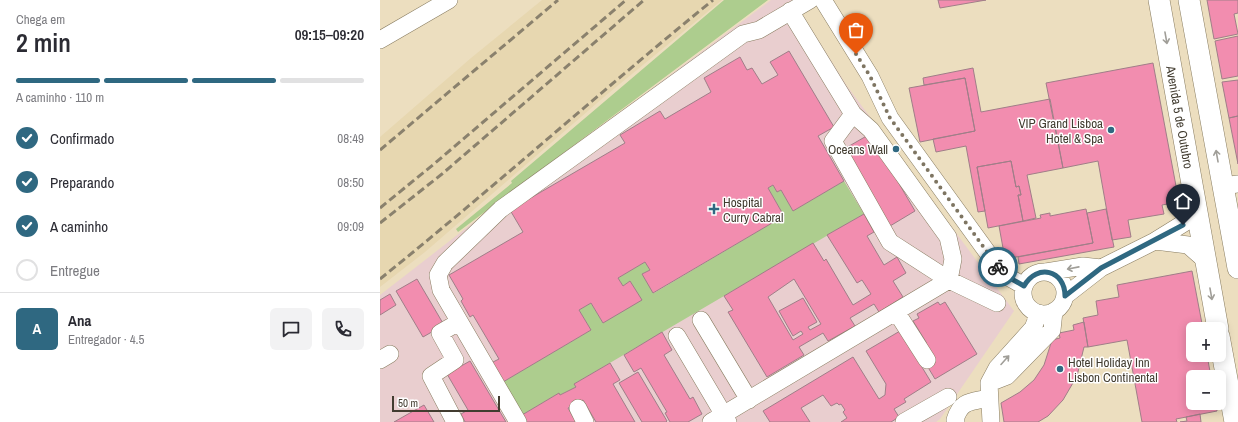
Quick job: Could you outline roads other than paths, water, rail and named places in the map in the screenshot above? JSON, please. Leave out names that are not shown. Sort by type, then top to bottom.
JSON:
[{"type":"main road","name":"Avenida 5 de Outubro","points":[[1159,0],[1217,322]]},
{"type":"main road","points":[[1189,0],[1230,185],[1238,268]]},
{"type":"main road","points":[[1197,215],[1232,207]]},
{"type":"main road","points":[[1224,362],[1235,422]]},
{"type":"street","points":[[380,40],[449,0]]},
{"type":"street","points":[[518,422],[441,290],[438,275],[445,263],[496,215],[743,34],[759,30],[810,0]]},
{"type":"street","points":[[823,0],[870,76],[890,118],[1003,274],[1024,286]]},
{"type":"street","points":[[676,336],[721,420],[749,400],[897,313],[949,280],[953,259],[948,237],[871,130],[853,114],[790,11]]},
{"type":"street","points":[[853,114],[833,141],[890,242],[949,280],[997,303]]},
{"type":"street","points":[[1065,296],[1101,268],[1155,240],[1197,215]]},
{"type":"street","points":[[1155,240],[1188,245],[1205,260]]},
{"type":"street","points":[[1047,312],[1027,306],[1023,292],[1024,286],[1033,275],[1083,266],[1101,268]]},
{"type":"street","points":[[991,422],[989,390],[997,368],[1047,312],[1063,302],[1065,290],[1058,278],[1046,272]]},
{"type":"street","points":[[897,313],[927,360]]},
{"type":"street","points":[[702,320],[749,400]]},
{"type":"street","points":[[455,422],[431,376],[455,360],[440,333],[459,322]]},
{"type":"street","points":[[956,422],[955,420],[958,409],[965,403],[989,390]]},
{"type":"street","points":[[904,422],[948,397]]},
{"type":"railway","points":[[380,150],[558,0]]},
{"type":"railway","points":[[380,208],[434,164],[626,0]]},
{"type":"railway","points":[[380,223],[442,174],[644,0]]},
{"type":"railway","points":[[380,279],[713,0]]},
{"type":"place","name":"VIP Grand Lisboa Hotel & Spa","points":[[1111,130]]},
{"type":"place","name":"Oceans Wall","points":[[896,149]]},
{"type":"place","name":"Hospital Curry Cabral","points":[[714,209]]},
{"type":"place","name":"Hotel Holiday Inn Lisbon Continental","points":[[1060,369]]}]
